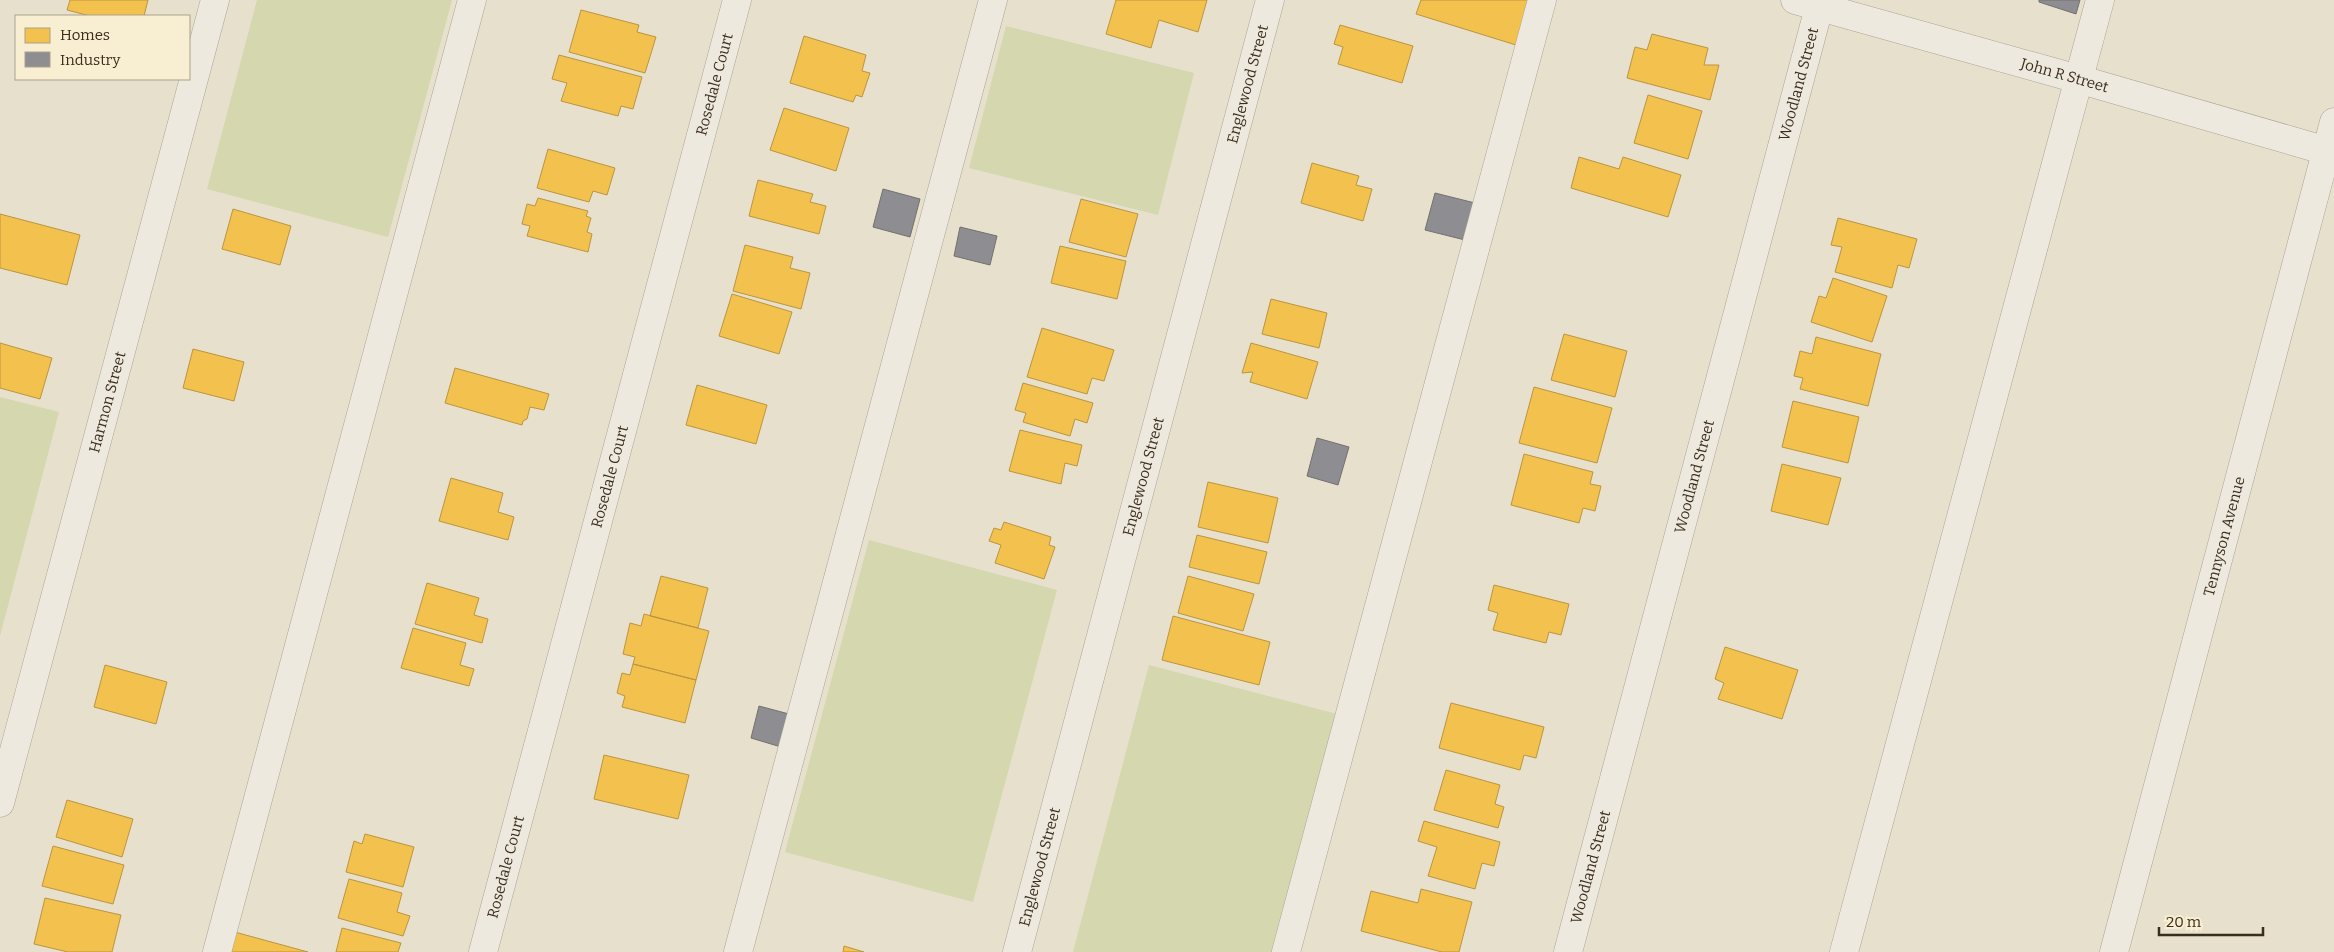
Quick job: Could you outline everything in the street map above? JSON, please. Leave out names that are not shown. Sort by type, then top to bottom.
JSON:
[{"type":"street","name":"Harmon Street","points":[[0,803],[215,0]]},
{"type":"street","points":[[217,952],[472,0]]},
{"type":"street","name":"Rosedale Court","points":[[483,952],[737,0]]},
{"type":"street","points":[[738,952],[993,0]]},
{"type":"street","name":"Englewood Street","points":[[1017,952],[1270,0]]},
{"type":"street","points":[[1286,952],[1542,0]]},
{"type":"street","points":[[1844,952],[2100,0]]},
{"type":"street","name":"John R Street","points":[[1812,2],[2330,152]]},
{"type":"street","name":"Woodland Street","points":[[1568,952],[1812,2]]},
{"type":"street","name":"Tennyson Avenue","points":[[2114,952],[2330,152],[2334,122]]},
{"type":"green space","points":[[257,0],[452,0],[388,237],[207,189]]},
{"type":"green space","points":[[1006,26],[1194,73],[1158,215],[969,168]]},
{"type":"green space","points":[[0,397],[59,412],[0,636]]},
{"type":"green space","points":[[869,540],[1057,590],[973,902],[785,852]]},
{"type":"green space","points":[[1149,665],[1337,714],[1275,952],[1073,952]]},
{"type":"building: Homes","points":[[70,0],[148,0],[144,15],[86,15],[67,10]]},
{"type":"building: Homes","points":[[1116,0],[1207,0],[1198,32],[1159,20],[1151,48],[1106,34]]},
{"type":"building: Homes","points":[[1421,0],[1530,0],[1516,45],[1416,14]]},
{"type":"building: Homes","points":[[581,10],[639,25],[637,32],[656,37],[645,73],[569,52]]},
{"type":"building: Homes","points":[[1340,25],[1413,46],[1402,83],[1338,64],[1343,47],[1334,44]]},
{"type":"building: Homes","points":[[1652,34],[1708,48],[1704,65],[1719,65],[1710,100],[1627,78],[1635,47],[1647,50]]},
{"type":"building: Homes","points":[[804,36],[866,55],[862,71],[870,73],[862,97],[856,95],[853,102],[790,83]]},
{"type":"building: Homes","points":[[559,55],[642,77],[633,109],[621,106],[618,116],[561,101],[567,83],[552,79]]},
{"type":"building: Homes","points":[[1648,95],[1702,111],[1688,159],[1634,143]]},
{"type":"building: Homes","points":[[784,108],[849,128],[836,171],[770,150]]},
{"type":"building: Homes","points":[[548,149],[615,168],[607,195],[593,191],[589,202],[537,188]]},
{"type":"building: Homes","points":[[1579,157],[1619,169],[1623,157],[1681,175],[1668,217],[1571,188]]},
{"type":"building: Homes","points":[[1312,163],[1359,176],[1356,185],[1372,189],[1363,221],[1301,203]]},
{"type":"building: Homes","points":[[758,180],[813,194],[810,202],[826,206],[819,234],[749,216]]},
{"type":"building: Homes","points":[[538,198],[588,211],[586,216],[591,218],[587,232],[592,234],[588,252],[527,236],[530,226],[522,224],[527,204],[535,206]]},
{"type":"building: Homes","points":[[1081,199],[1138,214],[1126,257],[1069,242]]},
{"type":"building: Homes","points":[[233,209],[291,226],[280,265],[222,249]]},
{"type":"building: Homes","points":[[0,214],[80,235],[67,285],[0,268]]},
{"type":"building: Homes","points":[[1838,218],[1917,239],[1909,268],[1898,265],[1892,288],[1835,272],[1842,247],[1831,245]]},
{"type":"building: Homes","points":[[745,245],[793,257],[790,268],[810,273],[801,309],[733,291]]},
{"type":"building: Homes","points":[[1060,246],[1126,261],[1117,299],[1051,283]]},
{"type":"building: Homes","points":[[1833,278],[1887,296],[1872,342],[1811,322],[1819,296],[1826,298]]},
{"type":"building: Homes","points":[[732,294],[792,312],[779,354],[719,336]]},
{"type":"building: Homes","points":[[1271,299],[1327,313],[1319,348],[1262,334]]},
{"type":"building: Homes","points":[[1042,328],[1114,350],[1104,381],[1092,378],[1087,394],[1027,377]]},
{"type":"building: Homes","points":[[1564,334],[1627,351],[1615,397],[1551,380]]},
{"type":"building: Homes","points":[[1816,337],[1881,354],[1868,406],[1800,389],[1803,378],[1794,376],[1800,351],[1812,354]]},
{"type":"building: Homes","points":[[0,343],[52,358],[40,399],[0,388]]},
{"type":"building: Homes","points":[[1251,343],[1318,362],[1307,399],[1250,382],[1253,372],[1242,373]]},
{"type":"building: Homes","points":[[193,349],[244,362],[234,401],[183,388]]},
{"type":"building: Homes","points":[[455,368],[549,394],[544,410],[530,407],[527,419],[523,421],[522,425],[445,403]]},
{"type":"building: Homes","points":[[1023,383],[1093,403],[1087,423],[1075,419],[1070,436],[1023,422],[1026,413],[1015,410]]},
{"type":"building: Homes","points":[[697,385],[767,405],[756,444],[686,425]]},
{"type":"building: Homes","points":[[1534,387],[1612,408],[1597,463],[1519,443]]},
{"type":"building: Homes","points":[[1793,401],[1859,417],[1848,463],[1782,447]]},
{"type":"building: Homes","points":[[1020,430],[1082,445],[1077,466],[1065,463],[1061,484],[1009,471]]},
{"type":"building: Homes","points":[[1524,454],[1593,472],[1590,484],[1601,486],[1595,511],[1583,508],[1579,523],[1511,505]]},
{"type":"building: Homes","points":[[1782,464],[1841,478],[1828,525],[1771,511]]},
{"type":"building: Homes","points":[[451,478],[503,493],[498,512],[514,517],[508,540],[439,521]]},
{"type":"building: Homes","points":[[1208,482],[1278,498],[1268,543],[1198,527]]},
{"type":"building: Homes","points":[[1004,522],[1051,537],[1049,545],[1055,547],[1044,579],[995,563],[1001,545],[989,541],[994,528],[1001,530]]},
{"type":"building: Homes","points":[[1197,535],[1267,552],[1259,584],[1189,567]]},
{"type":"building: Homes","points":[[661,576],[708,588],[698,628],[650,616]]},
{"type":"building: Homes","points":[[1188,576],[1254,594],[1243,631],[1178,613]]},
{"type":"building: Homes","points":[[427,583],[479,598],[474,615],[488,619],[482,643],[415,624]]},
{"type":"building: Homes","points":[[1494,585],[1569,604],[1561,635],[1549,632],[1546,643],[1493,630],[1498,613],[1488,610]]},
{"type":"building: Homes","points":[[644,614],[709,631],[696,680],[633,664],[635,657],[623,654],[630,623],[641,626]]},
{"type":"building: Homes","points":[[1173,616],[1270,642],[1259,685],[1162,660]]},
{"type":"building: Homes","points":[[413,628],[466,643],[460,665],[474,669],[469,686],[401,668]]},
{"type":"building: Homes","points":[[1725,647],[1798,670],[1782,719],[1718,699],[1724,683],[1715,679]]},
{"type":"building: Homes","points":[[633,664],[696,680],[685,723],[622,707],[625,696],[617,693],[622,673],[630,675]]},
{"type":"building: Homes","points":[[105,665],[167,682],[156,724],[94,707]]},
{"type":"building: Homes","points":[[1451,703],[1544,727],[1536,758],[1524,755],[1520,770],[1439,748]]},
{"type":"building: Homes","points":[[604,755],[689,775],[678,819],[594,799]]},
{"type":"building: Homes","points":[[1446,770],[1500,785],[1495,804],[1504,807],[1498,828],[1434,810]]},
{"type":"building: Homes","points":[[67,800],[133,819],[122,857],[56,837]]},
{"type":"building: Homes","points":[[1424,821],[1500,842],[1494,866],[1482,863],[1475,889],[1428,876],[1437,847],[1418,841]]},
{"type":"building: Homes","points":[[365,834],[414,847],[403,887],[346,872],[354,841],[362,844]]},
{"type":"building: Homes","points":[[53,846],[124,865],[113,904],[42,886]]},
{"type":"building: Homes","points":[[349,879],[402,893],[397,912],[410,916],[403,936],[338,918]]},
{"type":"building: Homes","points":[[1421,889],[1472,902],[1459,952],[1442,952],[1361,931],[1371,891],[1418,903]]},
{"type":"building: Homes","points":[[45,898],[121,915],[112,952],[68,952],[34,944]]},
{"type":"building: Homes","points":[[342,928],[401,943],[398,952],[336,952]]},
{"type":"building: Homes","points":[[231,931],[308,952],[225,952]]},
{"type":"building: Homes","points":[[844,946],[864,952],[843,952]]},
{"type":"building: Industry","points":[[2039,0],[2080,0],[2076,14],[2039,2]]},
{"type":"building: Industry","points":[[883,189],[920,199],[910,237],[873,227]]},
{"type":"building: Industry","points":[[1435,193],[1475,203],[1465,240],[1425,230]]},
{"type":"building: Industry","points":[[960,227],[997,236],[990,265],[954,256]]},
{"type":"building: Industry","points":[[1317,438],[1349,447],[1338,485],[1307,476]]},
{"type":"building: Industry","points":[[759,706],[789,714],[781,747],[751,738]]}]
